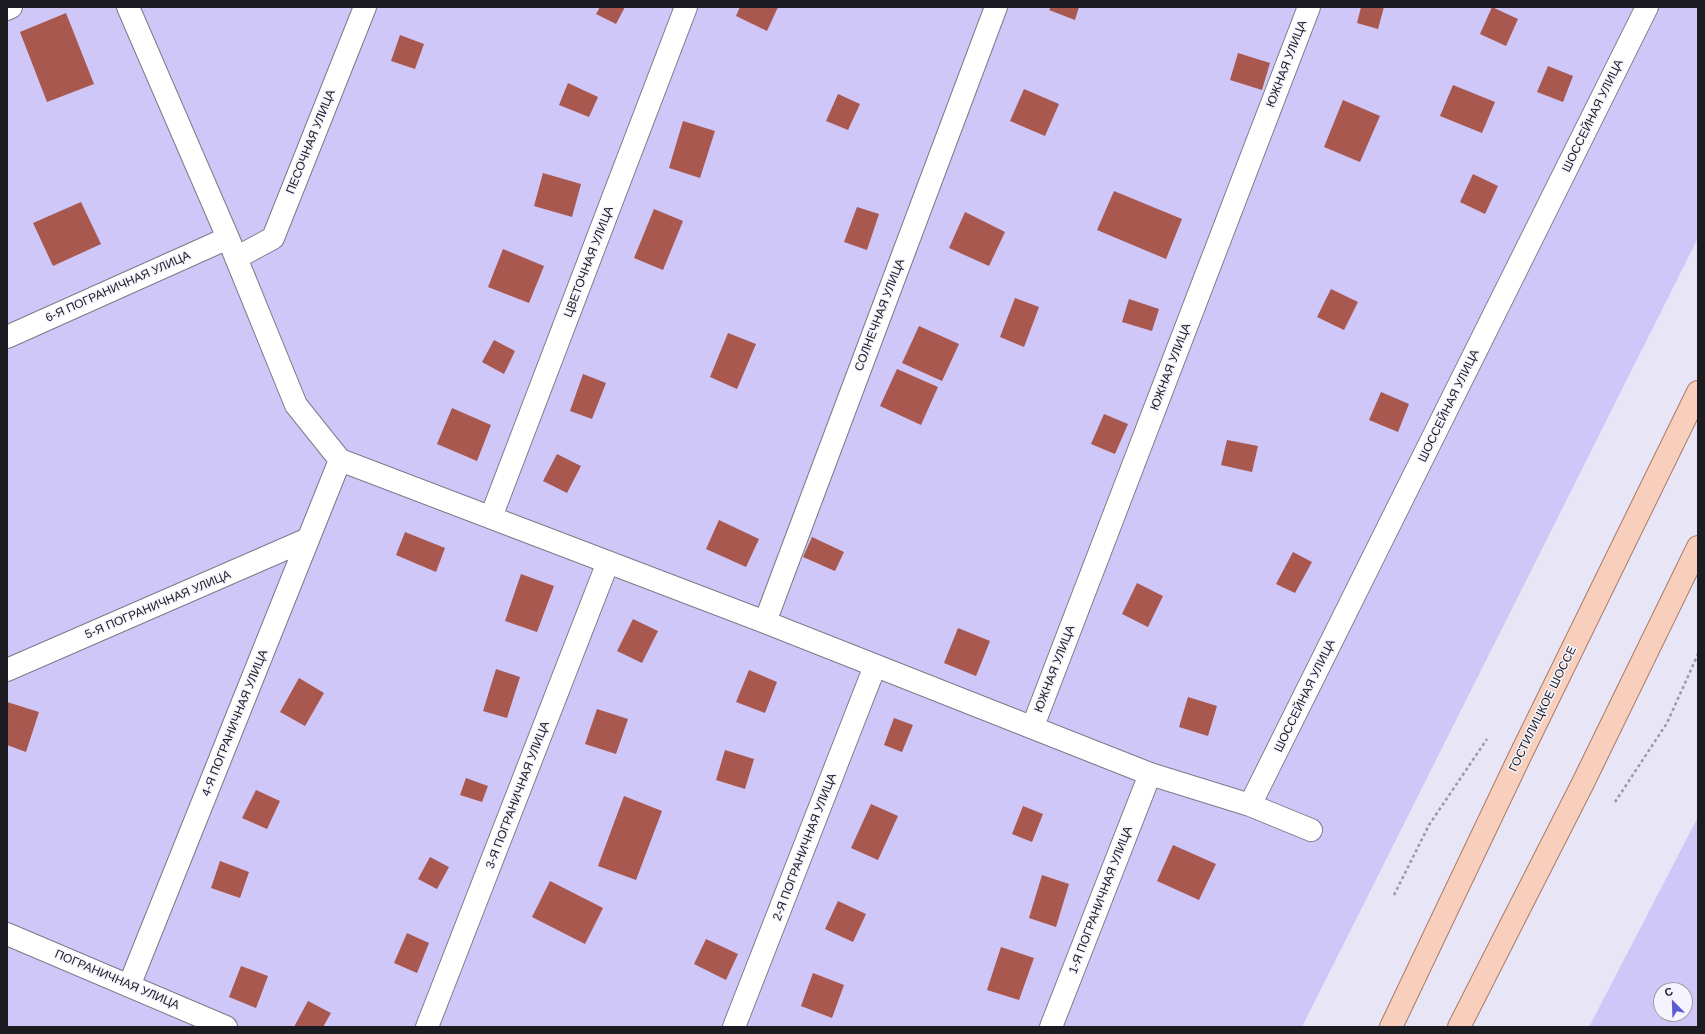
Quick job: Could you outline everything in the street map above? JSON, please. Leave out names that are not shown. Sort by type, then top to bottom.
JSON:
[{"type":"main road","name":"ГОСТИЛИЦКОЕ ШОССЕ","points":[[1391,1027],[1520,756],[1698,392]]},
{"type":"main road","points":[[1460,1027],[1582,785],[1698,547]]},
{"type":"lane","points":[[7,9],[11,7]]},
{"type":"lane","points":[[128,7],[228,238],[296,405],[340,460],[765,622],[875,666],[1033,726],[1150,774],[1250,805],[1311,830]]},
{"type":"lane","name":"ПЕСОЧНАЯ УЛИЦА","points":[[236,258],[273,238],[365,7]]},
{"type":"lane","name":"ЦВЕТОЧНАЯ УЛИЦА","points":[[491,518],[686,7]]},
{"type":"lane","name":"СОЛНЕЧНАЯ УЛИЦА","points":[[765,622],[996,7]]},
{"type":"lane","name":"ЮЖНАЯ УЛИЦА","points":[[1033,726],[1309,7]]},
{"type":"lane","name":"ШОССЕЙНАЯ УЛИЦА","points":[[1250,805],[1647,7]]},
{"type":"lane","name":"6-Я ПОГРАНИЧНАЯ УЛИЦА","points":[[7,336],[228,238]]},
{"type":"lane","name":"4-Я ПОГРАНИЧНАЯ УЛИЦА","points":[[129,986],[340,460]]},
{"type":"lane","name":"5-Я ПОГРАНИЧНАЯ УЛИЦА","points":[[7,670],[308,539]]},
{"type":"lane","name":"3-Я ПОГРАНИЧНАЯ УЛИЦА","points":[[427,1027],[608,562]]},
{"type":"lane","name":"2-Я ПОГРАНИЧНАЯ УЛИЦА","points":[[734,1027],[875,666]]},
{"type":"lane","name":"1-Я ПОГРАНИЧНАЯ УЛИЦА","points":[[1051,1027],[1150,774]]},
{"type":"lane","name":"ПОГРАНИЧНАЯ УЛИЦА","points":[[7,934],[226,1027]]},
{"type":"path","points":[[1615,802],[1667,723],[1698,654]]},
{"type":"path","points":[[1394,895],[1430,825],[1487,739]]},
{"type":"shaded area","points":[[7,7],[1698,7],[1698,238],[1302,1027],[7,1027]]},
{"type":"shaded area","points":[[1698,817],[1698,1027],[1589,1027]]},
{"type":"building","points":[[600,7],[625,7],[616,24],[596,14]]},
{"type":"building","points":[[740,7],[778,7],[767,31],[736,16]]},
{"type":"building","points":[[1051,7],[1079,7],[1075,20],[1049,10]]},
{"type":"building","points":[[1361,7],[1384,7],[1378,29],[1357,23]]},
{"type":"building","points":[[1492,7],[1518,19],[1506,46],[1480,34]]},
{"type":"building","points":[[66,13],[94,84],[47,102],[20,32]]},
{"type":"building","points":[[400,35],[424,44],[415,69],[391,61]]},
{"type":"building","points":[[1238,53],[1270,63],[1262,90],[1230,80]]},
{"type":"building","points":[[1548,66],[1573,76],[1563,102],[1537,92]]},
{"type":"building","points":[[568,83],[598,97],[589,117],[559,105]]},
{"type":"building","points":[[1453,85],[1495,102],[1482,133],[1440,116]]},
{"type":"building","points":[[1024,89],[1059,104],[1045,136],[1010,121]]},
{"type":"building","points":[[838,94],[860,104],[848,130],[826,121]]},
{"type":"building","points":[[1343,100],[1380,116],[1360,162],[1324,147]]},
{"type":"building","points":[[683,121],[715,131],[700,178],[669,168]]},
{"type":"building","points":[[543,173],[581,184],[572,217],[534,206]]},
{"type":"building","points":[[1473,174],[1498,186],[1485,214],[1460,202]]},
{"type":"building","points":[[1114,191],[1182,219],[1166,259],[1097,230]]},
{"type":"building","points":[[81,202],[101,244],[53,266],[33,223]]},
{"type":"building","points":[[857,207],[879,214],[867,250],[844,242]]},
{"type":"building","points":[[654,209],[683,221],[663,270],[634,258]]},
{"type":"building","points":[[965,212],[1005,232],[989,266],[949,248]]},
{"type":"building","points":[[503,249],[544,266],[529,303],[488,287]]},
{"type":"building","points":[[1331,289],[1358,302],[1344,330],[1317,317]]},
{"type":"building","points":[[1015,298],[1039,307],[1024,347],[1000,337]]},
{"type":"building","points":[[1129,299],[1159,309],[1152,331],[1122,322]]},
{"type":"building","points":[[919,326],[959,344],[942,381],[902,363]]},
{"type":"building","points":[[728,333],[756,344],[737,389],[710,377]]},
{"type":"building","points":[[494,340],[515,351],[504,374],[482,362]]},
{"type":"building","points":[[897,369],[938,387],[921,425],[880,406]]},
{"type":"building","points":[[583,374],[606,383],[592,419],[570,411]]},
{"type":"building","points":[[1381,392],[1409,404],[1398,432],[1369,420]]},
{"type":"building","points":[[452,408],[491,425],[477,461],[437,444]]},
{"type":"building","points":[[1104,414],[1128,424],[1115,454],[1091,444]]},
{"type":"building","points":[[1227,440],[1258,446],[1252,472],[1221,465]]},
{"type":"building","points":[[557,454],[581,466],[567,493],[543,481]]},
{"type":"building","points":[[719,520],[759,539],[746,567],[706,549]]},
{"type":"building","points":[[405,532],[445,548],[436,572],[396,555]]},
{"type":"building","points":[[812,537],[844,552],[835,571],[803,557]]},
{"type":"building","points":[[1293,552],[1312,562],[1295,593],[1276,584]]},
{"type":"building","points":[[521,574],[554,586],[537,632],[505,621]]},
{"type":"building","points":[[1137,583],[1163,596],[1148,627],[1122,614]]},
{"type":"building","points":[[633,619],[658,631],[642,663],[617,651]]},
{"type":"building","points":[[958,628],[990,641],[976,676],[944,663]]},
{"type":"building","points":[[496,669],[520,677],[507,718],[483,711]]},
{"type":"building","points":[[749,670],[777,682],[765,713],[736,702]]},
{"type":"building","points":[[299,678],[324,693],[305,726],[280,712]]},
{"type":"building","points":[[1188,697],[1217,706],[1208,736],[1179,727]]},
{"type":"building","points":[[7,702],[39,712],[26,752],[7,745]]},
{"type":"building","points":[[597,709],[628,719],[616,754],[585,744]]},
{"type":"building","points":[[894,718],[913,725],[902,752],[884,745]]},
{"type":"building","points":[[725,750],[754,759],[745,789],[716,780]]},
{"type":"building","points":[[466,778],[488,786],[482,802],[460,795]]},
{"type":"building","points":[[256,790],[280,801],[267,829],[242,818]]},
{"type":"building","points":[[624,796],[662,811],[636,880],[598,866]]},
{"type":"building","points":[[871,804],[898,816],[878,860],[851,848]]},
{"type":"building","points":[[1023,806],[1043,814],[1032,842],[1012,834]]},
{"type":"building","points":[[1173,845],[1216,864],[1199,900],[1157,881]]},
{"type":"building","points":[[430,857],[449,867],[437,889],[418,879]]},
{"type":"building","points":[[220,861],[249,872],[240,898],[211,888]]},
{"type":"building","points":[[1042,875],[1069,884],[1056,927],[1029,918]]},
{"type":"building","points":[[550,881],[603,908],[585,944],[532,917]]},
{"type":"building","points":[[838,901],[866,914],[853,942],[825,929]]},
{"type":"building","points":[[407,933],[429,943],[417,973],[394,963]]},
{"type":"building","points":[[706,939],[738,954],[726,980],[694,964]]},
{"type":"building","points":[[1001,947],[1034,958],[1019,1000],[987,990]]},
{"type":"building","points":[[241,966],[268,976],[256,1008],[229,997]]},
{"type":"building","points":[[813,973],[844,985],[832,1018],[801,1006]]},
{"type":"building","points":[[308,1001],[331,1013],[323,1027],[294,1027]]}]
